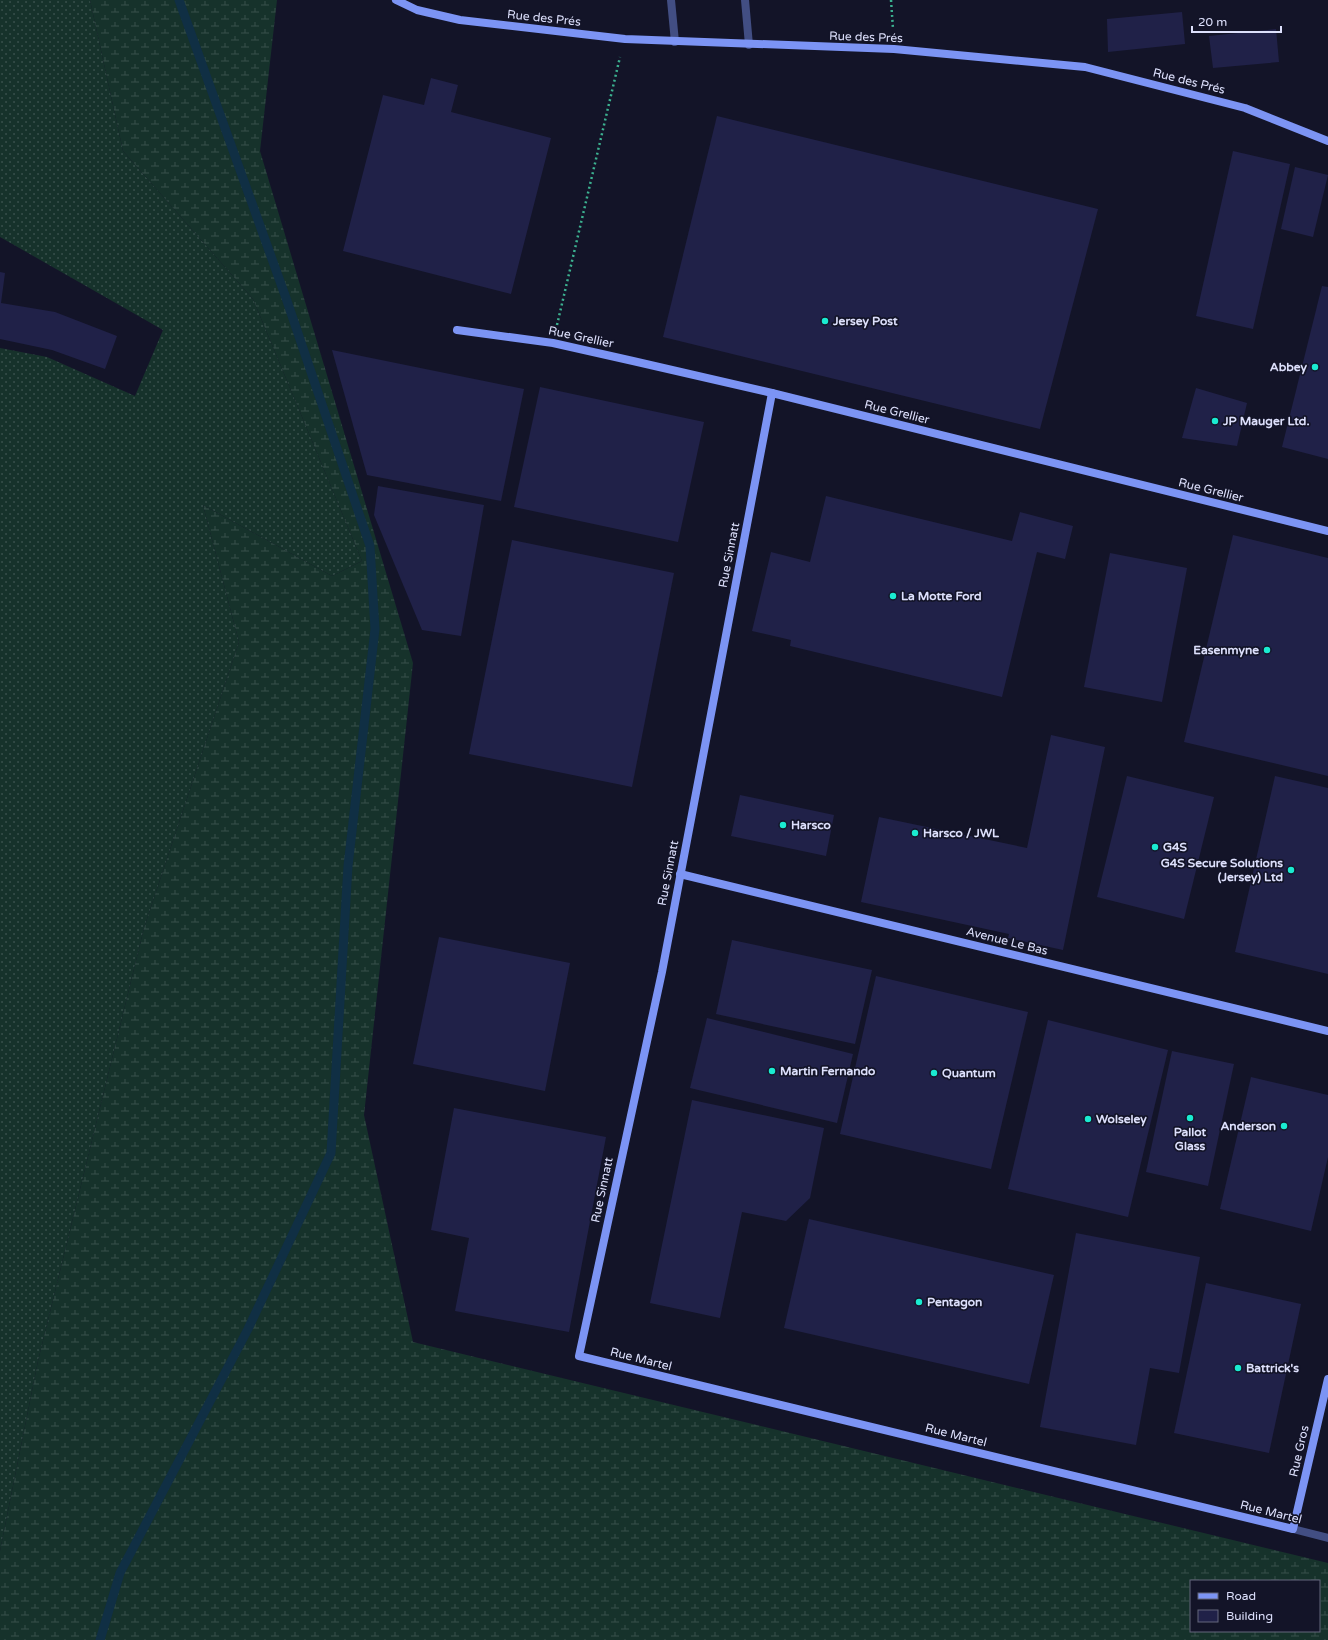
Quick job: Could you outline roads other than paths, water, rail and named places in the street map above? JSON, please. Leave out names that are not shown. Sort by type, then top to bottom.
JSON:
[{"type":"street","name":"Rue des Prés","points":[[396,0],[418,10],[460,20],[625,39],[749,45],[894,49],[1085,67],[1245,108],[1328,141]]},
{"type":"street","points":[[671,0],[675,42]]},
{"type":"street","points":[[745,0],[749,45]]},
{"type":"street","name":"Rue Grellier","points":[[457,330],[553,343],[772,393],[1328,531]]},
{"type":"street","name":"Rue Sinnatt","points":[[579,1356],[662,972],[772,393]]},
{"type":"street","name":"Avenue Le Bas","points":[[680,874],[1328,1031]]},
{"type":"street","name":"Rue Martel","points":[[579,1356],[1328,1538]]},
{"type":"street","name":"Rue Gros","points":[[1293,1529],[1328,1379]]},
{"type":"waterway","points":[[100,1640],[120,1573],[248,1329],[331,1153],[348,866],[375,629],[370,546],[286,298],[179,0]]},
{"type":"place","name":"Jersey Post","points":[[825,321]]},
{"type":"place","name":"Abbey","points":[[1315,367]]},
{"type":"place","name":"JP Mauger Ltd.","points":[[1215,421]]},
{"type":"place","name":"La Motte Ford","points":[[893,596]]},
{"type":"place","name":"Easenmyne","points":[[1267,650]]},
{"type":"place","name":"Harsco","points":[[783,825]]},
{"type":"place","name":"Harsco / JWL","points":[[915,833]]},
{"type":"place","name":"G4S","points":[[1155,847]]},
{"type":"place","name":"G4S Secure Solutions (Jersey) Ltd","points":[[1291,870]]},
{"type":"place","name":"Martin Fernando","points":[[772,1071]]},
{"type":"place","name":"Quantum","points":[[934,1073]]},
{"type":"place","name":"Pallot Glass","points":[[1190,1118]]},
{"type":"place","name":"Wolseley","points":[[1088,1119]]},
{"type":"place","name":"Anderson","points":[[1284,1126]]},
{"type":"place","name":"Pentagon","points":[[919,1302]]},
{"type":"place","name":"Battrick's","points":[[1238,1368]]}]
